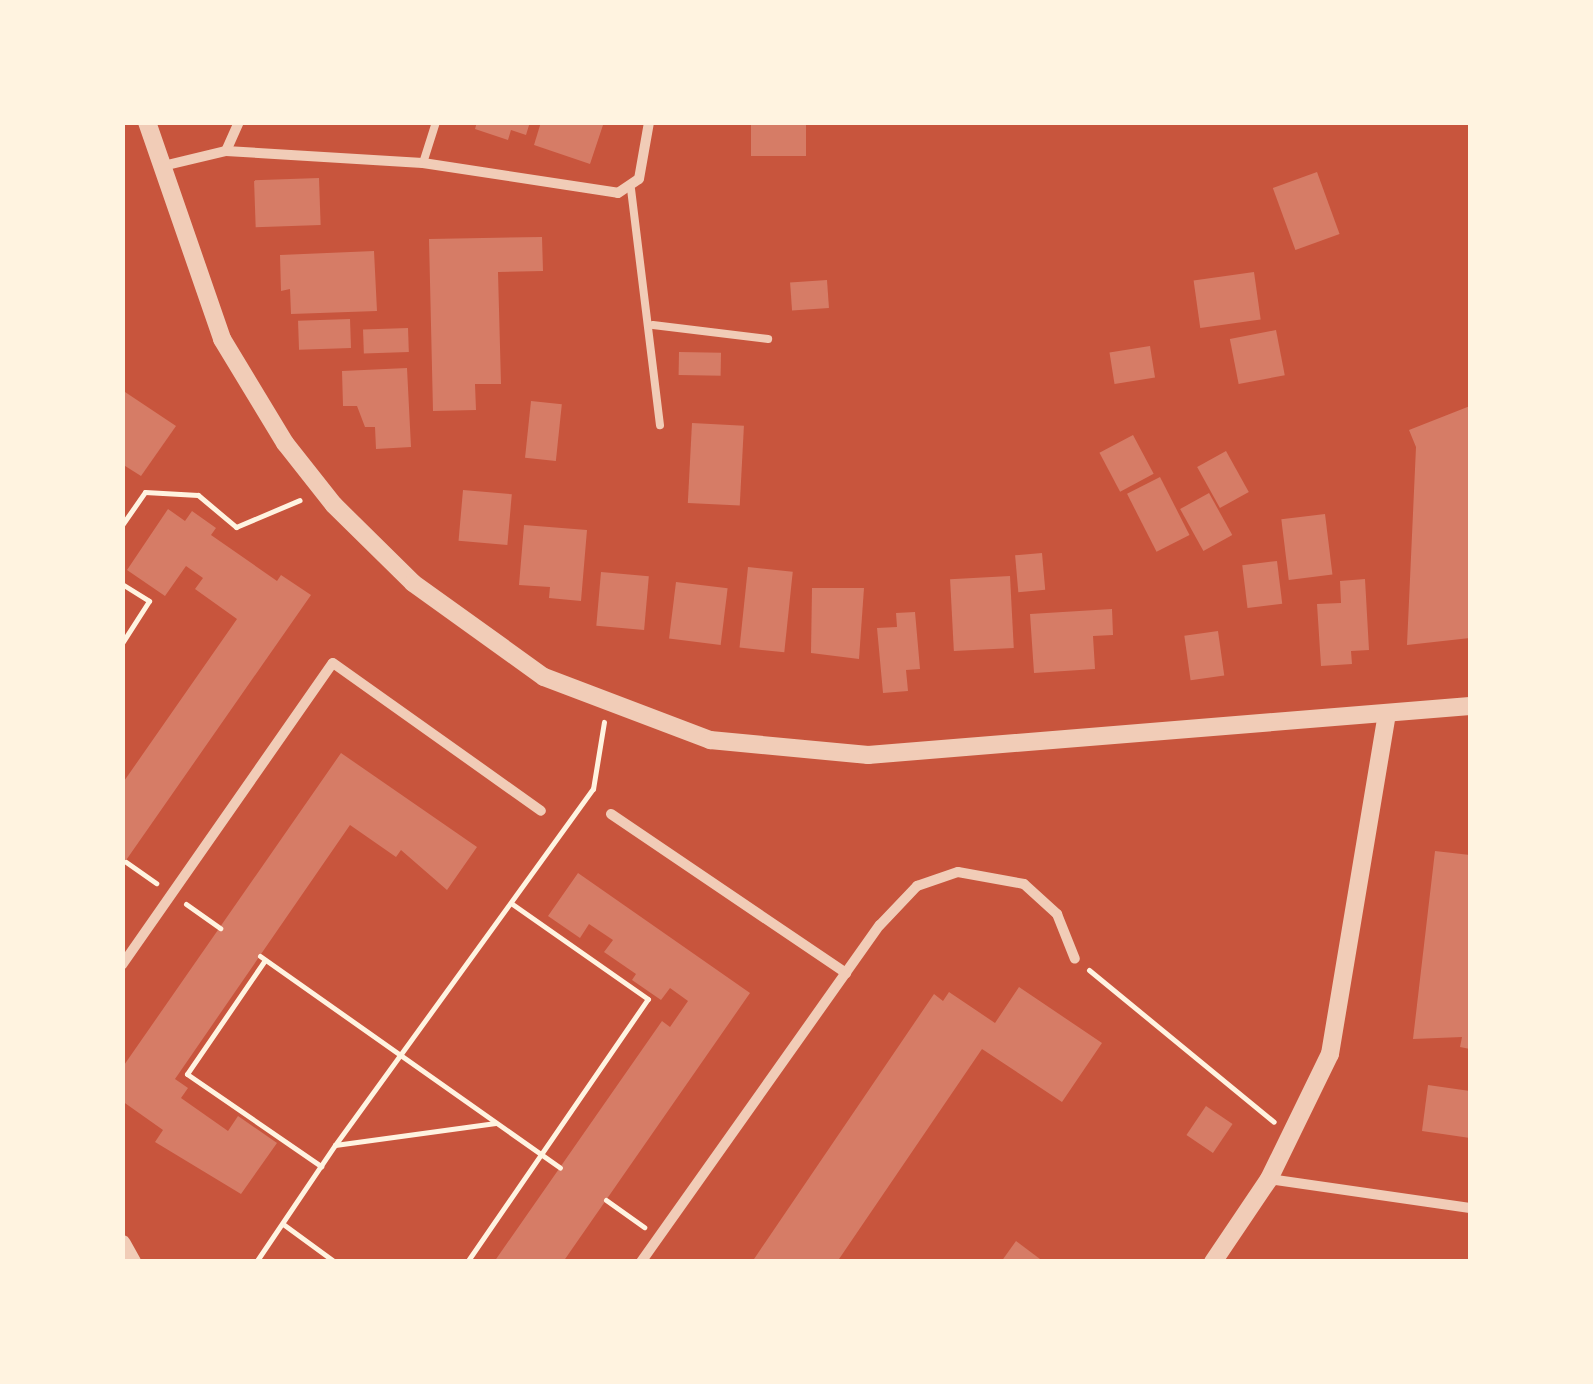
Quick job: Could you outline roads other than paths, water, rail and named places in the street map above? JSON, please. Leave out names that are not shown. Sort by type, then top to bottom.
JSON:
[{"type":"street","points":[[147,122],[222,339],[322,490],[413,583],[472,630],[544,677],[710,740],[868,756],[1470,706]]},
{"type":"street","points":[[226,150],[239,122]]},
{"type":"street","points":[[163,166],[226,150],[424,163],[596,191],[631,189],[643,166],[649,122]]},
{"type":"street","points":[[122,965],[332,663],[541,811]]},
{"type":"street","points":[[1213,1262],[1269,1178],[1330,1054],[1342,1011],[1387,714]]},
{"type":"street","points":[[612,814],[846,974]]},
{"type":"street","points":[[641,1262],[900,899],[958,872],[1004,876],[1042,896],[1075,959]]},
{"type":"street","points":[[1269,1178],[1470,1208]]},
{"type":"street","points":[[122,1244],[132,1262]]},
{"type":"lane","points":[[424,163],[436,122]]},
{"type":"lane","points":[[631,189],[652,326],[660,425]]},
{"type":"lane","points":[[652,326],[768,339]]}]
